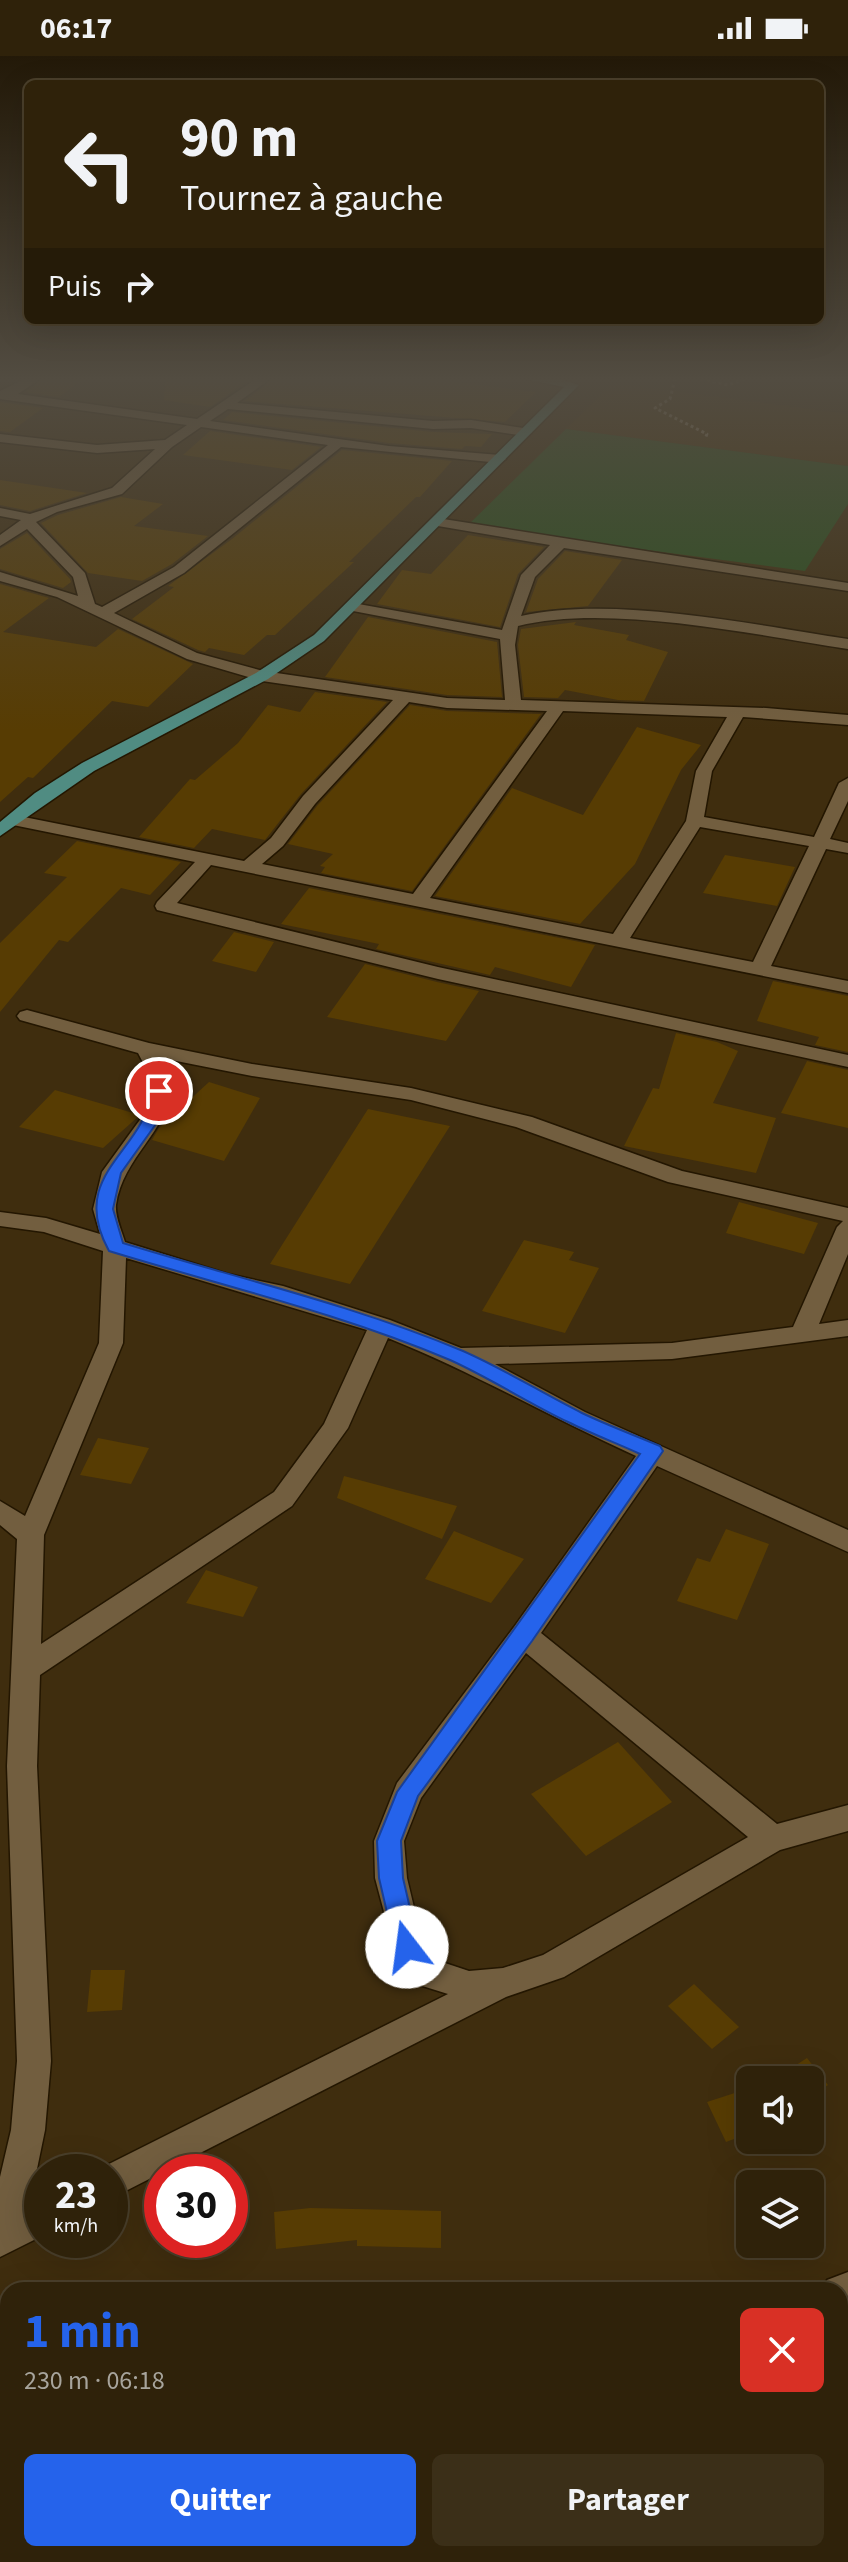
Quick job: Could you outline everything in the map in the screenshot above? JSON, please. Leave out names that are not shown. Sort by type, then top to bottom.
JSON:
[{"type":"main road","points":[[7,825],[41,797],[118,749],[262,676],[319,638],[463,496]]},
{"type":"street","points":[[0,542],[30,520],[65,504],[97,496]]},
{"type":"street","points":[[103,613],[179,570],[272,496]]},
{"type":"street","points":[[0,512],[30,520],[80,576],[88,605]]},
{"type":"street","points":[[437,522],[848,587]]},
{"type":"street","points":[[514,706],[510,630],[528,575],[561,543]]},
{"type":"street","points":[[0,576],[62,594],[192,656],[262,676],[403,699],[514,706],[738,712],[848,720]]},
{"type":"street","points":[[353,607],[510,630],[540,615],[564,613],[655,618],[848,644]]},
{"type":"street","points":[[248,867],[277,842],[309,800],[403,699]]},
{"type":"street","points":[[418,901],[558,707]]},
{"type":"street","points":[[618,941],[695,821],[704,771],[738,712]]},
{"type":"street","points":[[760,969],[848,783]]},
{"type":"street","points":[[695,821],[848,848]]},
{"type":"street","points":[[7,825],[207,859],[848,987]]},
{"type":"street","points":[[207,859],[164,906],[438,973],[848,1061]]},
{"type":"street","points":[[27,1016],[146,1049],[252,1070],[411,1094],[524,1122],[676,1177],[848,1215]]},
{"type":"street","points":[[2,2237],[28,2130],[34,2061],[22,1766],[31,1535],[111,1343],[115,1247],[104,1209],[113,1172],[158,1110],[158,1072],[146,1049]]},
{"type":"street","points":[[0,1219],[46,1225],[381,1326],[459,1357],[576,1418],[848,1542]]},
{"type":"street","points":[[803,1332],[848,1227]]},
{"type":"street","points":[[26,1669],[283,1499],[335,1428],[381,1326]]},
{"type":"street","points":[[459,1357],[672,1351],[848,1328]]},
{"type":"street","points":[[503,1983],[469,1986],[428,1973],[407,1947],[391,1878],[389,1841],[408,1792],[524,1635],[653,1451]]},
{"type":"street","points":[[0,1511],[31,1535]]},
{"type":"street","points":[[524,1635],[772,1839]]},
{"type":"street","points":[[128,2173],[503,1983],[552,1967],[772,1839],[848,1818]]},
{"type":"street","points":[[2,2237],[24,2225]]},
{"type":"green space","points":[[498,496],[848,496],[848,504],[805,571],[467,526]]},
{"type":"building","points":[[0,496],[78,496],[30,511],[0,505]]},
{"type":"building","points":[[285,496],[421,496],[416,497],[349,562],[354,562],[275,635],[267,635],[244,655],[209,648],[205,652],[198,650],[132,619],[174,587],[168,586]]},
{"type":"building","points":[[121,497],[163,504],[134,526],[208,536],[172,564],[142,581],[88,573],[41,523]]},
{"type":"building","points":[[27,533],[71,582],[63,588],[0,569],[0,549]]},
{"type":"building","points":[[468,535],[544,547],[518,574],[500,627],[377,604],[402,570],[431,574]]},
{"type":"building","points":[[565,551],[622,560],[588,606],[526,612],[538,579]]},
{"type":"building","points":[[0,584],[49,598],[3,632],[96,647],[118,629],[193,664],[148,707],[112,701],[33,778],[28,777],[0,802]]},
{"type":"building","points":[[368,617],[497,642],[502,697],[447,695],[325,677]]},
{"type":"building","points":[[576,622],[574,625],[629,635],[626,640],[668,652],[644,701],[618,700],[565,690],[558,698],[524,697],[518,645],[521,629]]},
{"type":"building","points":[[315,692],[387,702],[301,794],[265,840],[212,829],[194,848],[139,837],[190,779],[195,780],[238,743],[268,705],[300,712]]},
{"type":"building","points":[[410,705],[447,711],[541,714],[412,891],[321,873],[325,867],[320,866],[333,854],[288,844],[317,806]]},
{"type":"building","points":[[637,727],[701,745],[681,770],[635,864],[580,924],[435,896],[512,788],[583,815]]},
{"type":"building","points":[[77,841],[181,862],[150,895],[121,888],[68,942],[59,940],[0,1012],[0,943],[67,877],[44,873]]},
{"type":"building","points":[[725,855],[795,867],[777,906],[703,893]]},
{"type":"building","points":[[309,888],[595,945],[571,987],[495,967],[490,975],[376,949],[379,944],[281,924]]},
{"type":"building","points":[[234,932],[274,942],[256,972],[212,961]]},
{"type":"building","points":[[365,964],[479,991],[446,1041],[327,1017]]},
{"type":"building","points":[[773,981],[848,996],[848,1052],[815,1045],[819,1037],[757,1021]]},
{"type":"building","points":[[676,1033],[717,1042],[738,1051],[713,1103],[776,1118],[756,1173],[624,1146],[653,1088],[659,1089]]},
{"type":"building","points":[[807,1061],[848,1070],[848,1128],[781,1113]]},
{"type":"building","points":[[209,1082],[260,1098],[224,1161],[152,1140],[159,1128]]},
{"type":"building","points":[[55,1090],[140,1115],[103,1148],[19,1127]]},
{"type":"building","points":[[368,1109],[450,1126],[350,1284],[270,1264]]},
{"type":"building","points":[[739,1202],[818,1223],[804,1254],[726,1233]]},
{"type":"building","points":[[524,1240],[574,1252],[569,1260],[599,1268],[565,1333],[482,1311]]},
{"type":"building","points":[[98,1438],[149,1448],[131,1484],[80,1475]]},
{"type":"building","points":[[344,1476],[457,1506],[442,1539],[337,1498]]},
{"type":"building","points":[[726,1529],[769,1544],[737,1620],[677,1601],[697,1558],[710,1562]]},
{"type":"building","points":[[454,1531],[524,1559],[491,1603],[425,1579]]},
{"type":"building","points":[[206,1570],[258,1587],[243,1617],[186,1603]]},
{"type":"building","points":[[618,1742],[672,1802],[586,1856],[531,1794]]},
{"type":"building","points":[[91,1970],[125,1970],[122,2010],[87,2012]]},
{"type":"building","points":[[694,1984],[739,2027],[712,2049],[668,2006]]},
{"type":"building","points":[[807,2058],[813,2066],[795,2066]]},
{"type":"building","points":[[736,2093],[736,2138],[726,2142],[707,2102]]},
{"type":"building","points":[[310,2208],[441,2211],[441,2248],[357,2246],[357,2240],[276,2249],[274,2212]]},
{"type":"route","points":[[159,1091],[158,1110],[113,1172],[104,1209],[115,1247],[225,1281],[275,1292],[381,1326],[459,1357],[576,1418],[653,1451],[524,1635],[408,1792],[389,1841],[391,1878],[407,1947]]}]
